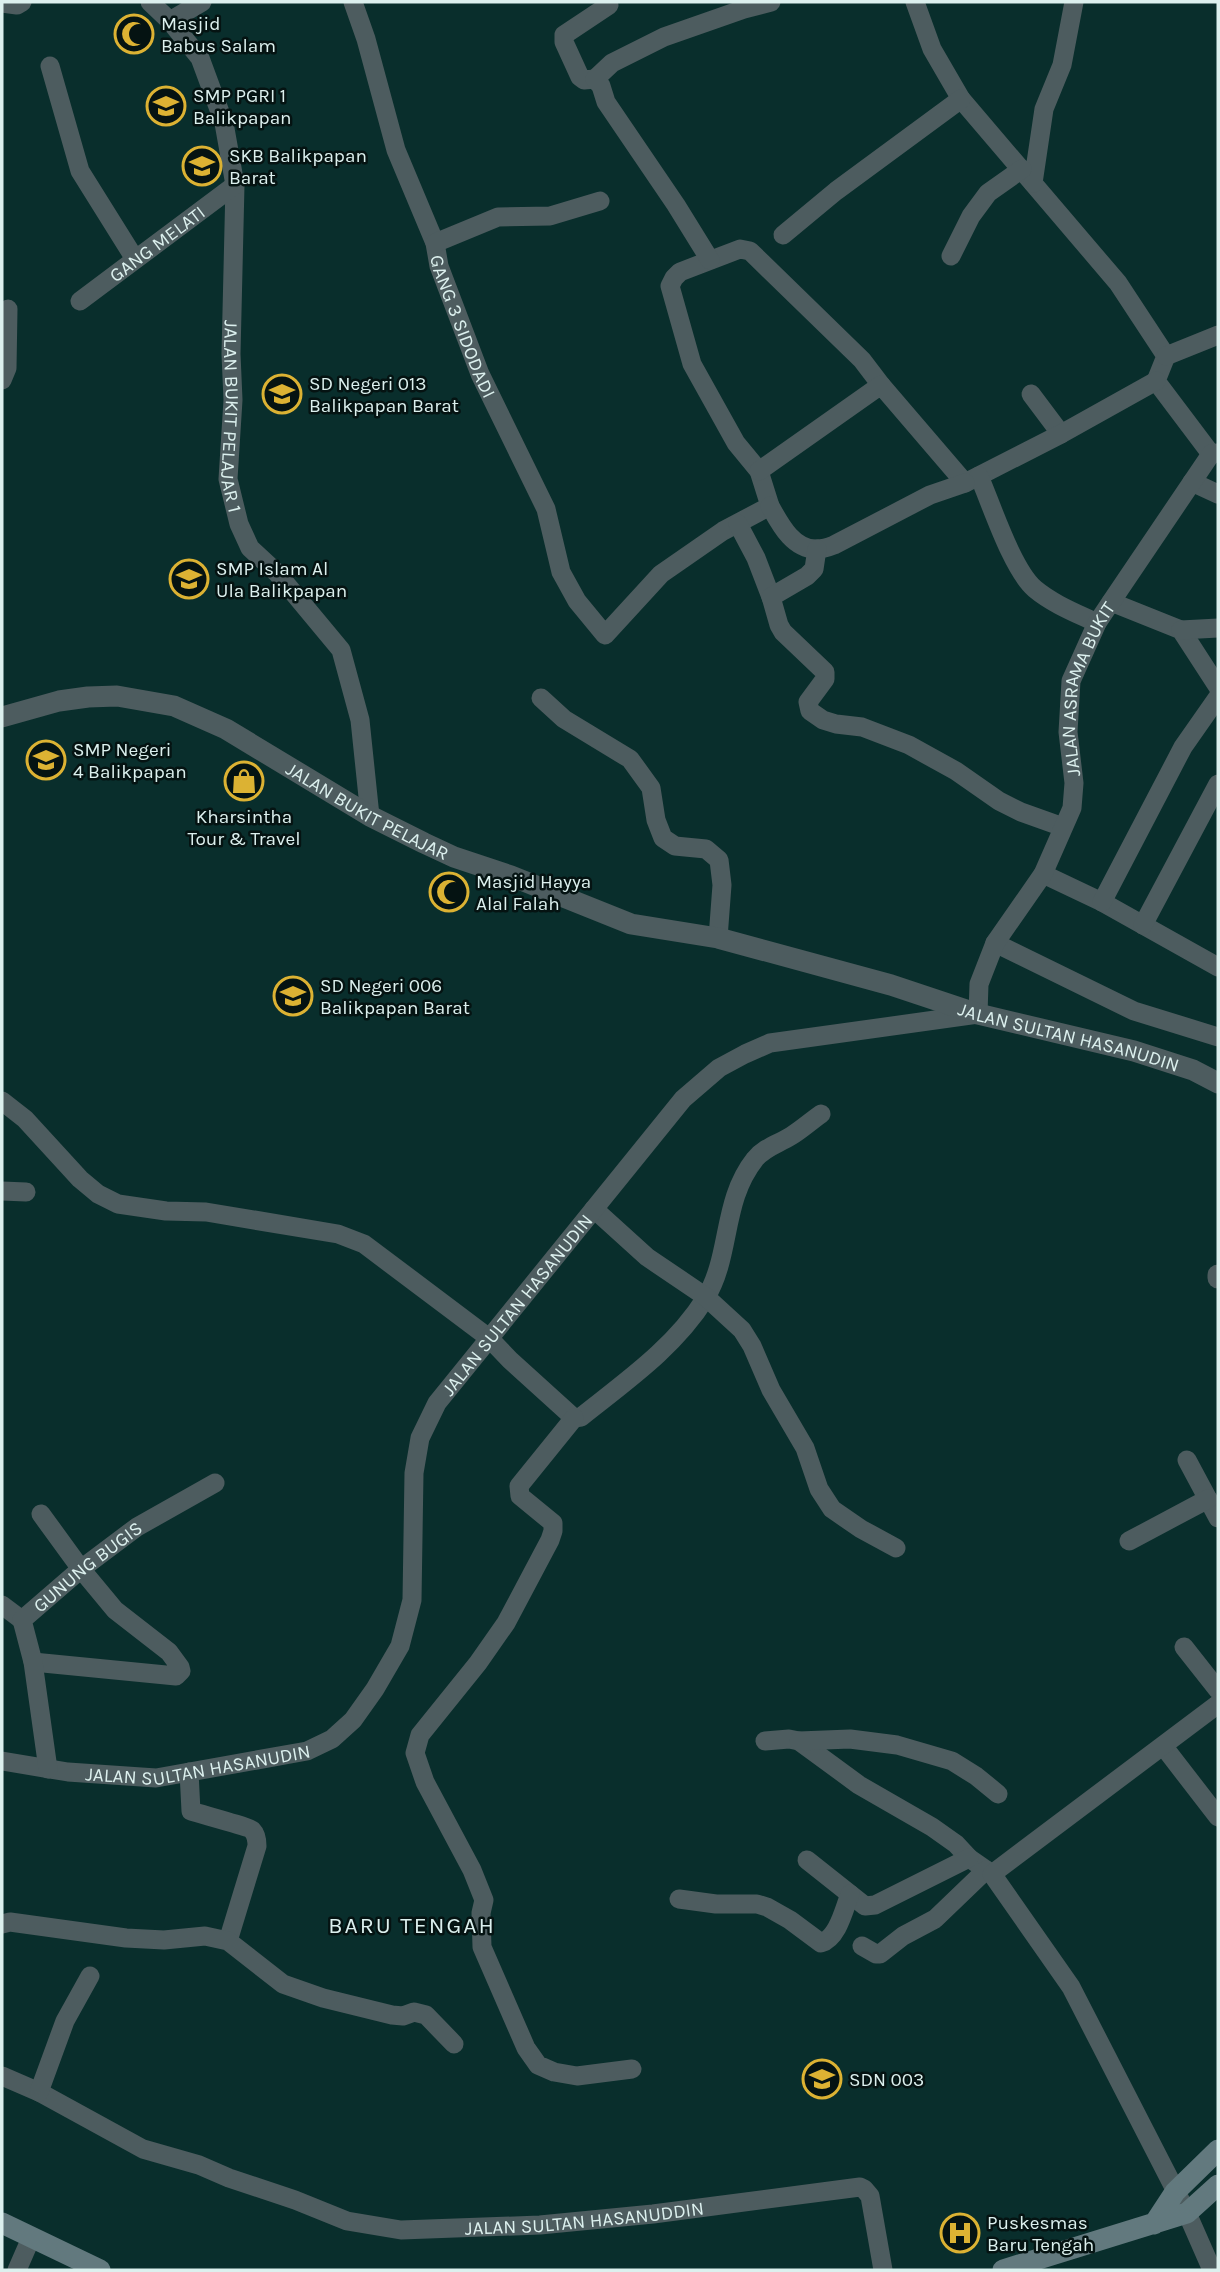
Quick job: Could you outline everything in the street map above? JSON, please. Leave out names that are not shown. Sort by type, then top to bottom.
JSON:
[{"type":"main road","points":[[1154,2224],[1175,2192],[1218,2150]]},
{"type":"main road","points":[[1003,2270],[1187,2213],[1218,2185]]},
{"type":"main road","points":[[2,2223],[100,2270]]},
{"type":"street","name":"JALAN BUKIT PELAJAR 1","points":[[150,2],[170,20],[200,58],[224,123],[235,185],[231,354],[233,400],[228,479],[239,524],[250,548],[277,573],[341,650],[360,720],[370,816]]},
{"type":"street","points":[[170,20],[202,2]]},
{"type":"street","name":"GANG 3 SIDODADI","points":[[353,2],[366,39],[396,150],[435,243],[439,266],[480,374],[545,509],[561,572],[577,601],[605,635],[661,573],[738,524]]},
{"type":"street","points":[[609,5],[564,36],[564,42],[580,77],[584,80],[595,79],[612,63],[664,37],[743,5],[771,2]]},
{"type":"street","points":[[915,2],[932,49],[961,99],[1118,283],[1166,356]]},
{"type":"street","points":[[1027,176],[1044,109],[1062,65],[1073,2]]},
{"type":"street","points":[[50,66],[80,171],[135,260]]},
{"type":"street","points":[[595,79],[601,86],[606,103],[710,260]]},
{"type":"street","points":[[783,235],[836,191],[961,99]]},
{"type":"street","points":[[951,256],[971,216],[988,192],[1027,176]]},
{"type":"street","name":"GANG MELATI","points":[[80,302],[235,185]]},
{"type":"street","points":[[435,243],[498,217],[550,216],[600,201]]},
{"type":"street","points":[[1097,623],[1049,600],[1020,573],[972,479],[881,385],[862,360],[758,256],[740,249],[680,272],[670,286],[692,364],[736,443],[759,471],[770,506],[783,529],[803,547],[817,549],[834,545],[930,495],[972,479],[1061,435],[1156,381],[1166,356],[1218,335]]},
{"type":"street","points":[[2,380],[7,368],[8,309]]},
{"type":"street","points":[[1156,381],[1215,453]]},
{"type":"street","points":[[759,471],[881,385]]},
{"type":"street","points":[[1031,394],[1061,435]]},
{"type":"street","name":"JALAN ASRAMA BUKIT","points":[[978,1014],[979,984],[995,943],[1043,874],[1072,808],[1074,783],[1068,732],[1071,681],[1097,623],[1192,482],[1215,453]]},
{"type":"street","points":[[1192,482],[1218,494]]},
{"type":"street","points":[[770,506],[738,524],[756,558],[783,632],[825,672],[825,679],[808,702],[808,707],[816,716],[836,724],[862,727],[909,745],[956,771],[999,801],[1063,827]]},
{"type":"street","points":[[771,597],[814,569],[817,549]]},
{"type":"street","points":[[1111,602],[1181,630],[1218,628]]},
{"type":"street","points":[[1181,630],[1218,687]]},
{"type":"street","name":"JALAN BUKIT PELAJAR","points":[[2,718],[59,701],[88,697],[117,696],[174,706],[226,729],[370,816],[454,857],[511,876],[631,924],[718,938],[891,985],[978,1014]]},
{"type":"street","points":[[1102,902],[1183,747],[1218,696]]},
{"type":"street","points":[[541,698],[564,719],[630,759],[651,788],[656,820],[663,838],[675,846],[706,849],[719,860],[722,885],[718,938]]},
{"type":"street","points":[[1143,925],[1218,784]]},
{"type":"street","points":[[1043,874],[1102,902],[1218,967]]},
{"type":"street","points":[[995,943],[1134,1011],[1218,1037]]},
{"type":"street","name":"JALAN SULTAN HASANUDIN","points":[[2,1761],[48,1769],[156,1778],[307,1751],[332,1739],[353,1720],[400,1646],[412,1600],[414,1473],[420,1438],[437,1403],[683,1099],[719,1068],[770,1043],[978,1014],[1134,1051],[1193,1070],[1218,1083]]},
{"type":"street","points":[[2,1101],[25,1119],[80,1179],[98,1194],[118,1204],[166,1211],[205,1212],[338,1234],[364,1244],[489,1338],[574,1418]]},
{"type":"street","points":[[632,2068],[577,2076],[554,2072],[538,2065],[526,2048],[482,1947],[481,1913],[484,1900],[472,1870],[425,1782],[415,1753],[420,1735],[478,1663],[506,1623],[550,1540],[553,1523],[520,1496],[519,1486],[574,1418],[582,1417],[664,1349],[685,1328],[706,1297],[721,1260],[729,1216],[742,1179],[756,1158],[768,1147],[791,1136],[821,1114]]},
{"type":"street","points":[[2,1191],[26,1192]]},
{"type":"street","points":[[594,1209],[647,1257],[706,1297],[742,1330],[771,1390],[805,1448],[819,1489],[832,1509],[896,1548]]},
{"type":"street","points":[[1187,1460],[1218,1518]]},
{"type":"street","name":"GUNUNG BUGIS","points":[[48,1769],[33,1662],[22,1620],[81,1569],[137,1527],[215,1483]]},
{"type":"street","points":[[1129,1541],[1208,1499]]},
{"type":"street","points":[[33,1662],[176,1676],[180,1667],[169,1652],[115,1610],[41,1514]]},
{"type":"street","points":[[2,1605],[22,1620]]},
{"type":"street","points":[[1184,1647],[1218,1690]]},
{"type":"street","points":[[862,1946],[880,1954],[903,1936],[935,1919],[989,1872],[1164,1747],[1218,1704]]},
{"type":"street","points":[[765,1741],[850,1739],[897,1745],[952,1760],[998,1794]]},
{"type":"street","points":[[799,1741],[859,1785],[932,1827],[989,1872],[1071,1987],[1187,2213],[1212,2270]]},
{"type":"street","points":[[1164,1747],[1218,1817]]},
{"type":"street","points":[[189,1772],[191,1811],[248,1827],[254,1831],[256,1838],[257,1846],[228,1941]]},
{"type":"street","points":[[807,1860],[865,1906],[876,1905],[969,1858]]},
{"type":"street","points":[[679,1899],[716,1904],[757,1904],[790,1920],[821,1943],[825,1943],[836,1928],[850,1894]]},
{"type":"street","points":[[2,1924],[10,1922],[126,1938],[164,1940],[205,1936],[228,1941],[283,1984],[323,1998],[392,2015],[403,2016],[414,2012],[426,2015],[454,2044]]},
{"type":"street","points":[[39,2092],[65,2021],[90,1976]]},
{"type":"street","name":"JALAN SULTAN HASANUDDIN","points":[[2,2076],[39,2092],[143,2149],[199,2165],[347,2221],[401,2230],[540,2225],[860,2188],[870,2196],[883,2270]]},
{"type":"street","points":[[17,2270],[31,2238]]},
{"type":"place","name":"Masjid Babus Salam","points":[[134,34]]},
{"type":"place","name":"SMP PGRI 1 Balikpapan","points":[[166,106]]},
{"type":"place","name":"SKB Balikpapan Barat","points":[[202,166]]},
{"type":"place","name":"SD Negeri 013 Balikpapan Barat","points":[[282,394]]},
{"type":"place","name":"SMP Islam Al Ula Balikpapan","points":[[189,579]]},
{"type":"place","name":"SMP Negeri 4 Balikpapan","points":[[46,760]]},
{"type":"place","name":"Kharsintha Tour & Travel","points":[[244,781]]},
{"type":"place","name":"Masjid Hayya Alal Falah","points":[[449,892]]},
{"type":"place","name":"SD Negeri 006 Balikpapan Barat","points":[[293,996]]},
{"type":"place","name":"SDN 003","points":[[822,2079]]},
{"type":"place","name":"Puskesmas Baru Tengah","points":[[960,2233]]},
{"type":"district","name":"BARU TENGAH","points":[[412,1925]]}]
